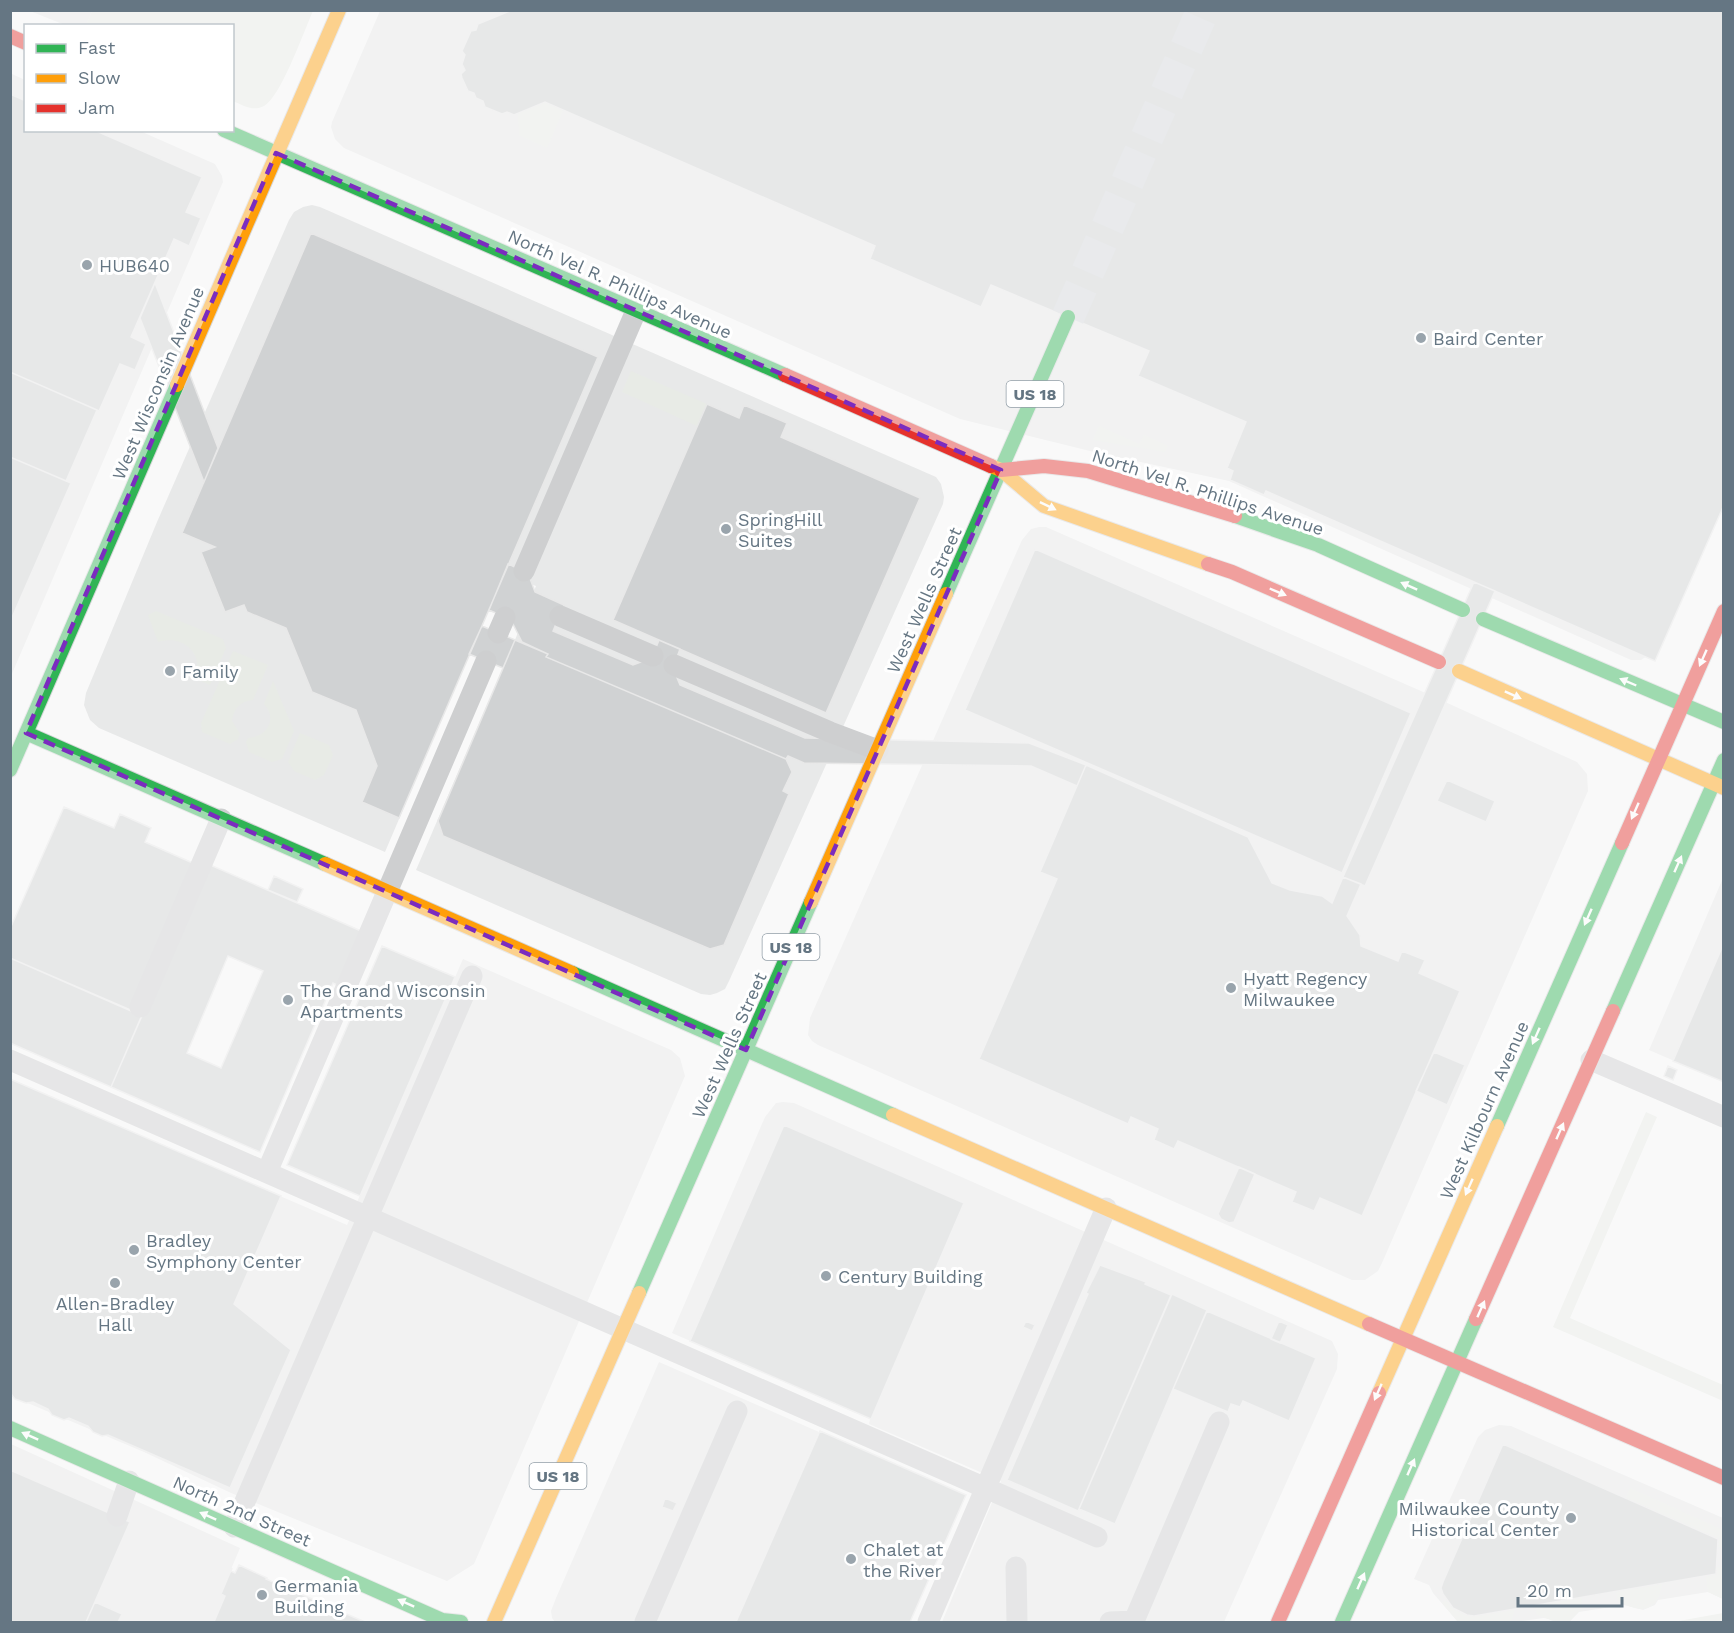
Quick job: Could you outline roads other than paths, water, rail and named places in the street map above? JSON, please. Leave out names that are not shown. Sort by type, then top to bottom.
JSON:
[{"type":"street","name":"West Wisconsin Avenue","points":[[10,770],[339,10]]},
{"type":"street","points":[[10,36],[24,42]]},
{"type":"street","name":"North Vel R. Phillips Avenue","points":[[229,132],[1002,470],[1044,506],[1232,572],[1439,663]]},
{"type":"street","name":"West Wells Street","points":[[494,1623],[1068,317]]},
{"type":"street","name":"North Vel R. Phillips Avenue","points":[[1002,470],[1030,465],[1088,471],[1250,521],[1318,545],[1462,610]]},
{"type":"street","name":"West Kilbourn Avenue","points":[[1278,1623],[1724,611]]},
{"type":"street","points":[[1482,619],[1724,722]]},
{"type":"street","points":[[1459,671],[1718,786]]},
{"type":"street","points":[[26,733],[1457,1363],[1724,1478]]},
{"type":"street","points":[[1342,1623],[1591,1060],[1718,786],[1724,760]]},
{"type":"street","name":"North 2nd Street","points":[[10,1428],[442,1620],[460,1623]]},
{"type":"lane","points":[[524,571],[636,310]]},
{"type":"lane","points":[[560,616],[653,656]]},
{"type":"lane","points":[[267,1172],[486,661]]},
{"type":"lane","points":[[674,665],[830,732],[878,750]]},
{"type":"lane","points":[[140,1007],[221,819]]},
{"type":"lane","points":[[234,1527],[472,976]]},
{"type":"lane","points":[[10,1060],[1097,1537]]},
{"type":"lane","points":[[1591,1060],[1724,1117]]},
{"type":"lane","points":[[928,1623],[1106,1208]]},
{"type":"lane","points":[[645,1623],[737,1411]]},
{"type":"lane","points":[[1110,1623],[1134,1621],[1219,1422]]},
{"type":"lane","points":[[117,1516],[129,1480]]},
{"type":"lane","points":[[1016,1567],[1017,1623]]},
{"type":"tunnel","points":[[1068,317],[1203,10]]},
{"type":"place","name":"HUB640","points":[[87,265]]},
{"type":"place","name":"Baird Center","points":[[1421,338]]},
{"type":"place","name":"SpringHill Suites","points":[[726,529]]},
{"type":"place","name":"Family","points":[[170,671]]},
{"type":"place","name":"Hyatt Regency Milwaukee","points":[[1231,988]]},
{"type":"place","name":"The Grand Wisconsin Apartments","points":[[288,1000]]},
{"type":"place","name":"Bradley Symphony Center","points":[[134,1250]]},
{"type":"place","name":"Century Building","points":[[826,1276]]},
{"type":"place","name":"Allen-Bradley Hall","points":[[115,1283]]},
{"type":"place","name":"Milwaukee County Historical Center","points":[[1571,1518]]},
{"type":"place","name":"Chalet at the River","points":[[851,1559]]},
{"type":"place","name":"Germania Building","points":[[262,1595]]}]
